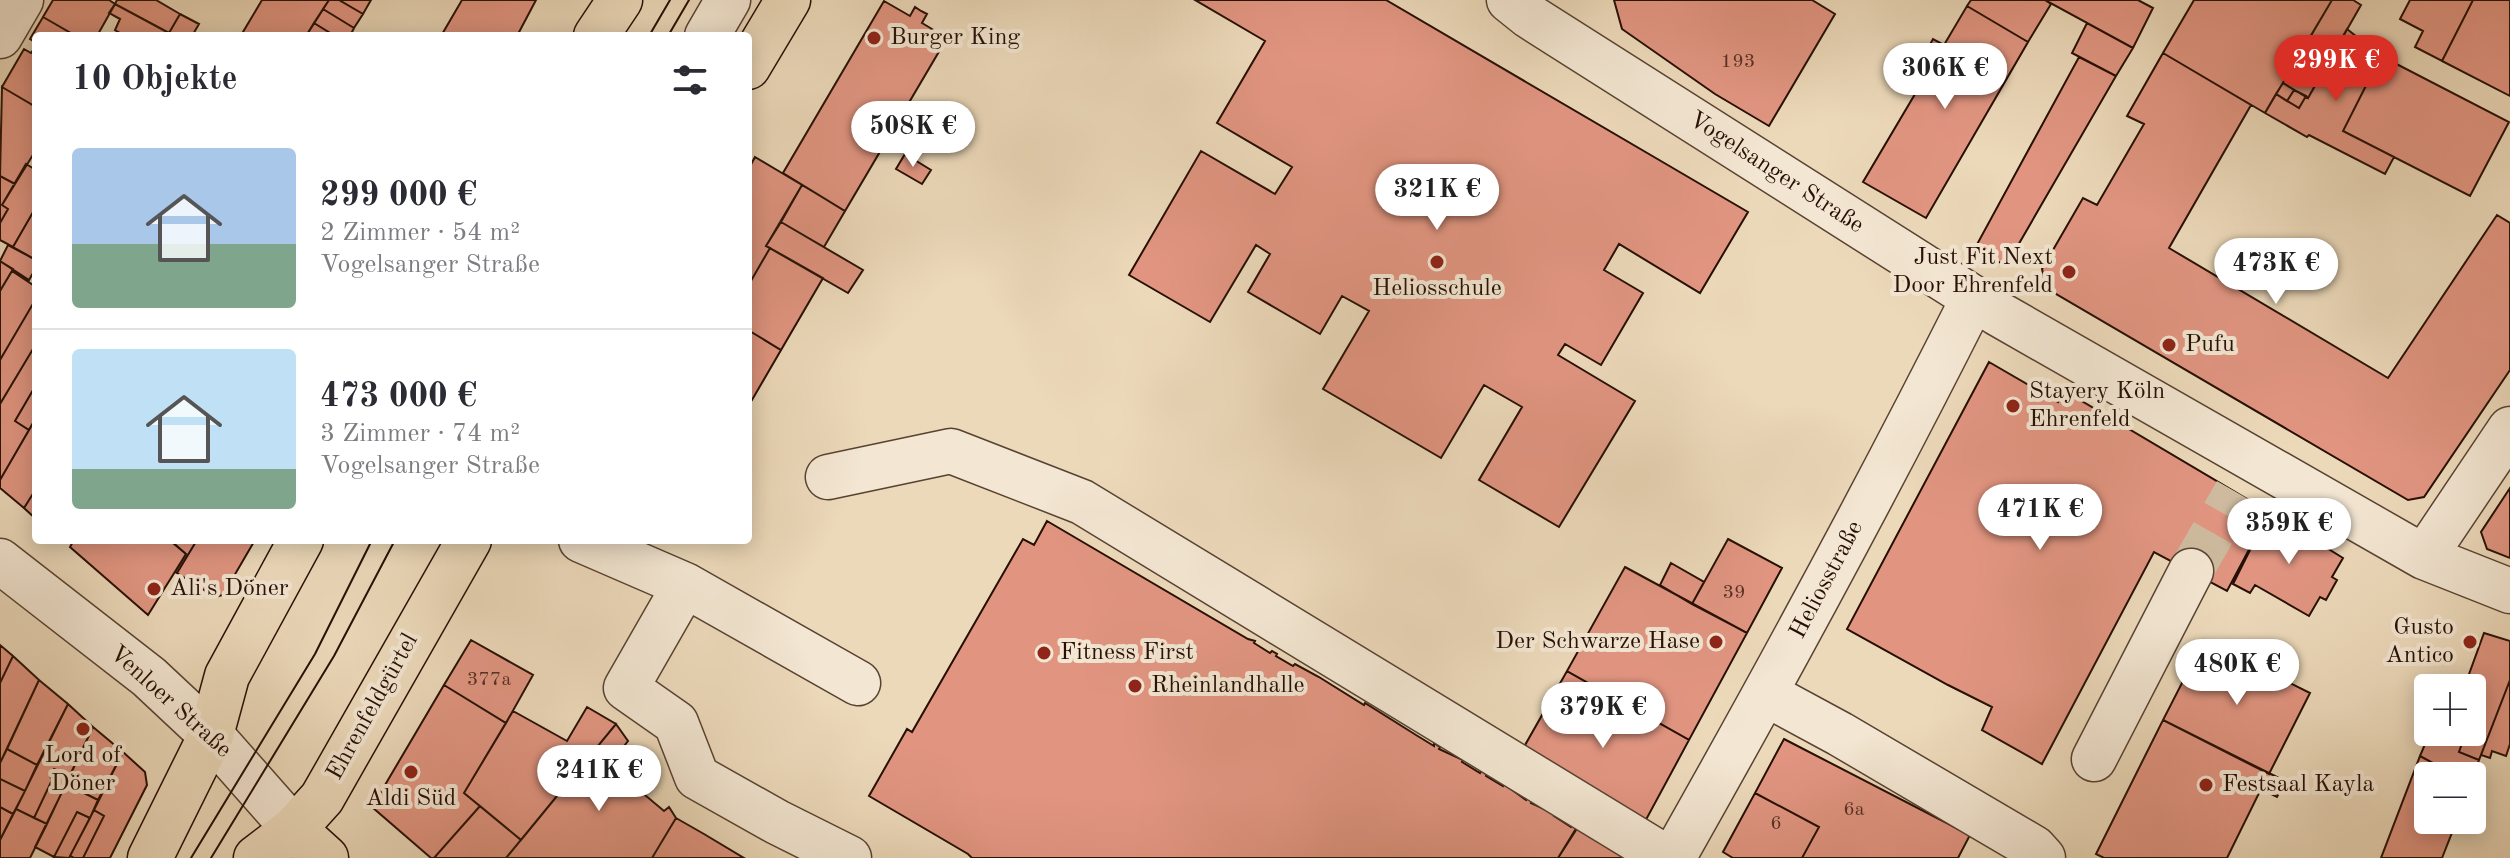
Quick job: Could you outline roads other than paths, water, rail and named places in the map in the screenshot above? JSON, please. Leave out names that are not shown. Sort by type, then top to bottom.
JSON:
[{"type":"main road","points":[[599,32],[620,0]]},
{"type":"main road","points":[[752,60],[788,0]]},
{"type":"main road","points":[[150,858],[211,735],[227,676],[299,544]]},
{"type":"main road","name":"Ehrenfeldgürtel","points":[[256,858],[294,829],[322,798],[467,544]]},
{"type":"main road","name":"Venloer Straße","points":[[294,829],[326,858]]},
{"type":"street","points":[[0,36],[21,0]]},
{"type":"street","points":[[709,32],[728,0]]},
{"type":"street","name":"Vogelsanger Straße","points":[[1525,5],[2245,477],[2424,557],[2510,591]]},
{"type":"street","name":"Heliosstraße","points":[[1673,858],[1877,488],[1973,299]]},
{"type":"street","points":[[2424,557],[2510,429]]},
{"type":"street","points":[[828,477],[951,451],[1082,502],[1667,858]]},
{"type":"street","points":[[590,544],[685,585],[858,683]]},
{"type":"street","name":"Venloer Straße","points":[[0,561],[149,677],[211,735],[294,829]]},
{"type":"street","points":[[2094,759],[2191,571]]},
{"type":"street","points":[[685,585],[626,688],[676,723],[697,777],[849,858]]},
{"type":"street","points":[[1766,694],[2034,848],[2043,858]]},
{"type":"tunnel","points":[[2191,571],[2236,492]]},
{"type":"tram line","points":[[651,32],[670,0]]},
{"type":"tram line","points":[[670,32],[689,0]]},
{"type":"tram line","points":[[191,858],[315,654],[370,544]]},
{"type":"tram line","points":[[211,858],[334,656],[393,544]]},
{"type":"place","name":"Burger King","points":[[874,38]]},
{"type":"place","name":"Heliosschule","points":[[1437,262]]},
{"type":"place","name":"Just Fit Next Door Ehrenfeld","points":[[2069,272]]},
{"type":"place","name":"Pufu","points":[[2169,345]]},
{"type":"place","name":"Stayery Köln Ehrenfeld","points":[[2013,406]]},
{"type":"place","name":"Ali's Döner","points":[[154,589]]},
{"type":"place","name":"Der Schwarze Hase","points":[[1716,642]]},
{"type":"place","name":"Gusto Antico","points":[[2470,642]]},
{"type":"place","name":"Fitness First","points":[[1044,653]]},
{"type":"place","name":"Rheinlandhalle","points":[[1135,686]]},
{"type":"place","name":"Lord of Döner","points":[[83,729]]},
{"type":"place","name":"Aldi Süd","points":[[411,772]]},
{"type":"place","name":"Festsaal Kayla","points":[[2206,785]]}]
